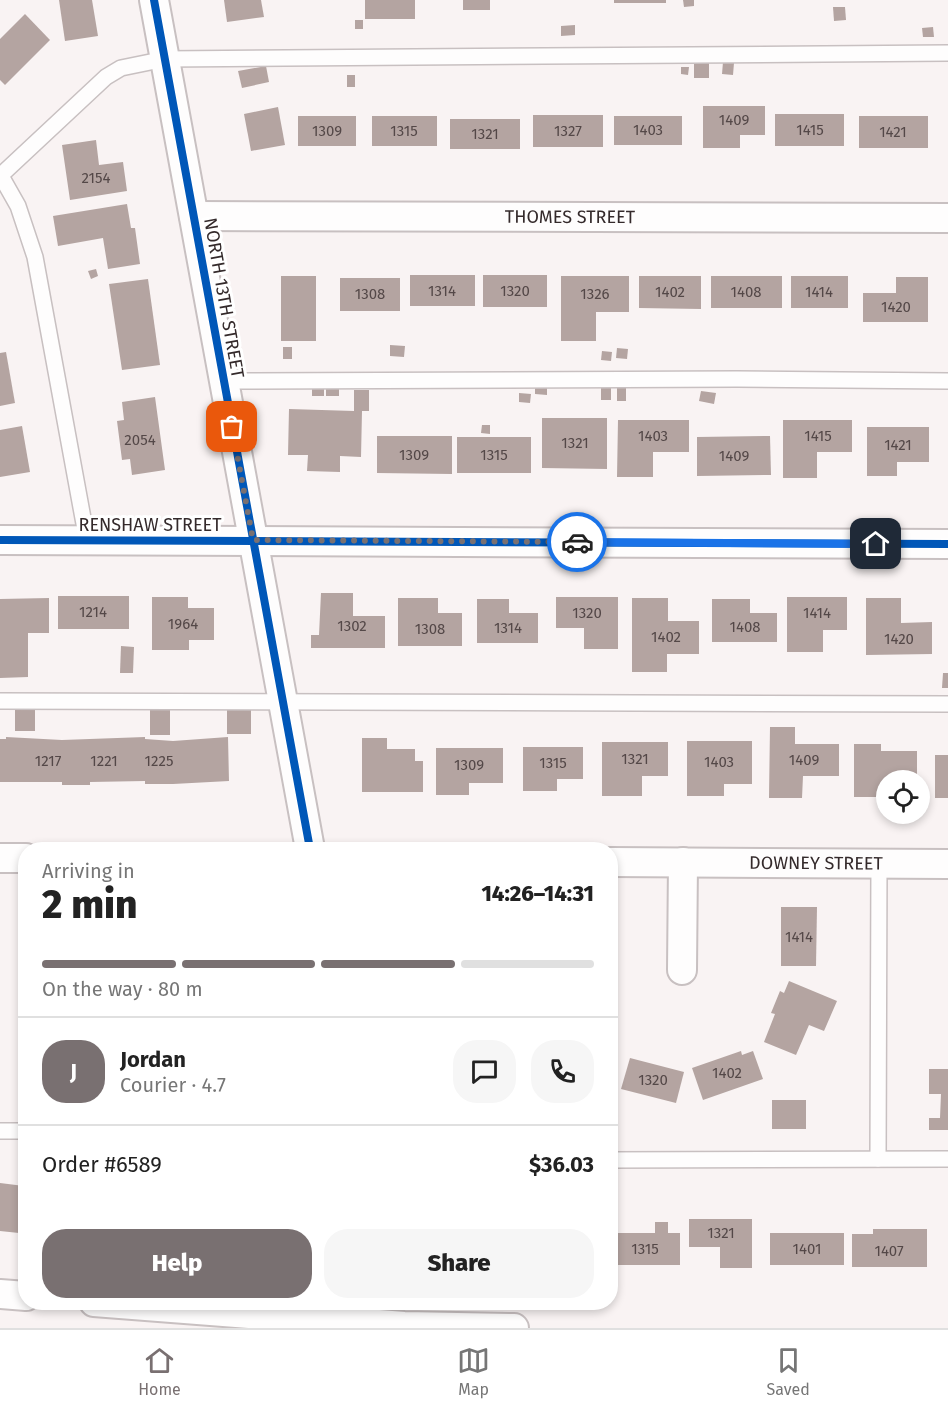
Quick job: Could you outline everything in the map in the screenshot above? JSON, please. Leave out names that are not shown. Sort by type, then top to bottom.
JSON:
[{"type":"street","name":"NORTH 13TH STREET","points":[[154,0],[309,842]]},
{"type":"street","name":"THOMES STREET","points":[[194,216],[948,218]]},
{"type":"street","name":"RENSHAW STREET","points":[[0,540],[948,544]]},
{"type":"street","points":[[0,858],[18,858]]},
{"type":"street","name":"DOWNEY STREET","points":[[618,862],[948,864]]},
{"type":"street","points":[[682,970],[683,862]]},
{"type":"street","points":[[0,1294],[18,1295]]},
{"type":"street","points":[[239,1310],[514,1328]]},
{"type":"lane","points":[[87,540],[35,257],[18,206],[0,176],[106,77],[121,68],[165,59],[948,53]]},
{"type":"lane","points":[[224,381],[736,379],[948,381]]},
{"type":"lane","points":[[0,702],[948,704]]},
{"type":"lane","points":[[878,1159],[879,864]]},
{"type":"lane","points":[[0,1131],[18,1131]]},
{"type":"lane","points":[[618,1160],[948,1159]]},
{"type":"building","points":[[59,0],[92,0],[98,36],[65,41]]},
{"type":"building","points":[[224,0],[261,0],[264,17],[227,22]]},
{"type":"building","points":[[365,0],[415,0],[415,19],[365,19]]},
{"type":"building","points":[[463,0],[490,0],[490,10],[463,10]]},
{"type":"building","points":[[614,0],[666,0],[666,3],[614,3]]},
{"type":"building","points":[[683,0],[694,0],[694,6],[684,7]]},
{"type":"building","points":[[833,7],[845,7],[846,20],[834,21]]},
{"type":"building","points":[[25,14],[50,40],[5,85],[0,80],[0,39]]},
{"type":"building","points":[[355,20],[363,20],[363,29],[355,29]]},
{"type":"building","points":[[575,25],[575,35],[561,36],[561,26]]},
{"type":"building","points":[[933,27],[934,37],[923,37],[922,28]]},
{"type":"building","points":[[723,62],[734,63],[733,75],[722,74]]},
{"type":"building","points":[[694,63],[709,63],[709,78],[694,78]]},
{"type":"building","points":[[266,66],[269,82],[242,88],[238,71]]},
{"type":"building","points":[[681,67],[689,67],[688,75],[681,74]]},
{"type":"building","points":[[347,75],[355,75],[355,87],[347,87]]},
{"type":"building","points":[[703,106],[765,106],[765,135],[740,135],[740,148],[703,148]]},
{"type":"building","points":[[278,107],[285,145],[251,151],[244,114]]},
{"type":"building","points":[[775,114],[844,114],[844,146],[775,146]]},
{"type":"building","points":[[533,115],[603,115],[603,147],[533,147]]},
{"type":"building","points":[[298,116],[356,116],[356,146],[298,146]]},
{"type":"building","points":[[372,116],[437,116],[437,146],[372,146]]},
{"type":"building","points":[[614,116],[682,116],[682,145],[614,145]]},
{"type":"building","points":[[859,116],[928,116],[928,148],[859,148]]},
{"type":"building","points":[[450,119],[520,119],[520,149],[450,149]]},
{"type":"building","points":[[96,140],[99,165],[123,162],[127,191],[70,200],[62,145]]},
{"type":"building","points":[[127,204],[131,228],[135,228],[140,264],[108,269],[103,238],[58,246],[53,216]]},
{"type":"building","points":[[96,269],[98,276],[91,279],[88,271]]},
{"type":"building","points":[[410,275],[475,275],[475,306],[410,306]]},
{"type":"building","points":[[483,275],[547,275],[547,307],[483,307]]},
{"type":"building","points":[[281,276],[316,276],[316,341],[281,341]]},
{"type":"building","points":[[561,276],[629,276],[629,312],[596,312],[596,341],[561,341]]},
{"type":"building","points":[[639,276],[701,276],[701,309],[639,308]]},
{"type":"building","points":[[711,276],[782,276],[782,308],[711,308]]},
{"type":"building","points":[[791,276],[848,276],[848,308],[791,308]]},
{"type":"building","points":[[896,277],[928,277],[928,322],[863,322],[863,293],[896,293]]},
{"type":"building","points":[[340,278],[400,278],[400,311],[340,311]]},
{"type":"building","points":[[148,279],[160,365],[122,370],[109,284]]},
{"type":"building","points":[[390,345],[405,346],[404,357],[390,356]]},
{"type":"building","points":[[283,347],[292,347],[292,359],[283,359]]},
{"type":"building","points":[[617,348],[628,349],[627,359],[616,358]]},
{"type":"building","points":[[602,351],[612,352],[611,361],[601,360]]},
{"type":"building","points":[[6,352],[15,403],[0,406],[0,353]]},
{"type":"building","points":[[535,385],[547,386],[547,395],[535,394]]},
{"type":"building","points":[[601,386],[611,386],[611,400],[601,400]]},
{"type":"building","points":[[312,387],[324,387],[324,396],[312,396]]},
{"type":"building","points":[[326,387],[339,387],[339,396],[326,396]]},
{"type":"building","points":[[617,387],[626,387],[626,401],[617,401]]},
{"type":"building","points":[[354,390],[369,390],[369,411],[362,411],[361,457],[340,456],[340,472],[307,471],[308,455],[288,455],[289,409],[354,411]]},
{"type":"building","points":[[701,391],[716,393],[714,404],[699,401]]},
{"type":"building","points":[[519,393],[531,394],[530,403],[519,402]]},
{"type":"building","points":[[155,397],[165,470],[132,475],[130,459],[122,460],[117,421],[124,420],[122,402]]},
{"type":"building","points":[[542,418],[607,418],[607,469],[542,468]]},
{"type":"building","points":[[618,420],[689,420],[689,452],[653,452],[653,477],[617,477]]},
{"type":"building","points":[[783,420],[852,420],[852,452],[817,452],[817,478],[783,478]]},
{"type":"building","points":[[482,425],[490,425],[490,434],[481,433]]},
{"type":"building","points":[[22,426],[30,472],[0,477],[0,430]]},
{"type":"building","points":[[867,427],[929,427],[929,462],[897,462],[897,476],[867,476]]},
{"type":"building","points":[[377,436],[452,436],[452,474],[377,473]]},
{"type":"building","points":[[770,436],[771,475],[697,476],[697,437]]},
{"type":"building","points":[[457,437],[531,437],[531,473],[457,473]]},
{"type":"building","points":[[321,593],[353,593],[353,616],[385,616],[385,648],[311,648],[311,635],[319,635]]},
{"type":"building","points":[[58,596],[129,596],[129,629],[58,629]]},
{"type":"building","points":[[152,597],[188,597],[188,608],[214,608],[214,640],[189,640],[189,650],[152,650]]},
{"type":"building","points":[[556,597],[618,597],[618,649],[584,649],[584,628],[556,628]]},
{"type":"building","points":[[787,597],[847,597],[847,630],[823,630],[823,652],[787,652]]},
{"type":"building","points":[[49,598],[49,633],[28,633],[28,677],[0,678],[0,599]]},
{"type":"building","points":[[398,598],[438,598],[438,613],[462,613],[462,646],[398,646]]},
{"type":"building","points":[[632,598],[668,598],[668,621],[699,621],[699,654],[667,654],[667,672],[632,672]]},
{"type":"building","points":[[866,598],[901,598],[901,623],[932,622],[932,654],[866,655]]},
{"type":"building","points":[[477,599],[509,599],[509,613],[538,613],[538,643],[477,643]]},
{"type":"building","points":[[712,599],[750,599],[750,613],[777,613],[777,642],[712,642]]},
{"type":"building","points":[[121,646],[134,647],[133,673],[120,673]]},
{"type":"building","points":[[943,673],[948,673],[948,688],[942,688]]},
{"type":"building","points":[[15,706],[35,706],[35,731],[15,731]]},
{"type":"building","points":[[150,707],[170,707],[170,735],[150,735]]},
{"type":"building","points":[[227,707],[251,707],[251,734],[227,734]]},
{"type":"building","points":[[770,727],[795,727],[795,744],[839,744],[839,776],[803,776],[802,798],[769,798]]},
{"type":"building","points":[[6,737],[62,740],[145,737],[145,739],[173,741],[228,737],[229,781],[173,784],[145,784],[145,781],[90,782],[90,785],[62,785],[62,782],[0,782],[0,739],[6,739]]},
{"type":"building","points":[[362,738],[387,738],[387,749],[415,749],[415,761],[423,761],[423,792],[362,792]]},
{"type":"building","points":[[687,741],[752,741],[752,784],[724,784],[724,796],[687,796]]},
{"type":"building","points":[[602,742],[668,742],[668,776],[642,776],[642,796],[602,796]]},
{"type":"building","points":[[854,744],[881,744],[881,751],[917,751],[917,770],[876,770],[876,797],[854,797]]},
{"type":"building","points":[[523,747],[583,747],[583,779],[557,779],[557,791],[523,791]]},
{"type":"building","points":[[436,748],[503,748],[503,783],[469,783],[469,795],[436,795]]},
{"type":"building","points":[[935,755],[948,755],[948,798],[935,798]]},
{"type":"building","points":[[781,907],[817,907],[816,966],[781,966]]},
{"type":"building","points":[[789,981],[837,1001],[824,1031],[809,1025],[796,1055],[764,1042],[775,1014],[771,1013],[780,991],[784,993]]},
{"type":"building","points":[[741,1051],[742,1055],[753,1051],[763,1079],[703,1100],[692,1068]]},
{"type":"building","points":[[630,1058],[684,1072],[676,1103],[621,1089]]},
{"type":"building","points":[[929,1069],[948,1069],[948,1130],[929,1130],[929,1118],[940,1118],[941,1094],[929,1094]]},
{"type":"building","points":[[772,1100],[806,1100],[806,1129],[772,1129]]},
{"type":"building","points":[[0,1183],[18,1185],[18,1233],[0,1231]]},
{"type":"building","points":[[689,1219],[752,1219],[752,1268],[720,1268],[720,1247],[689,1247]]},
{"type":"building","points":[[655,1222],[668,1222],[668,1233],[680,1233],[680,1265],[618,1265],[618,1233],[655,1233]]},
{"type":"building","points":[[873,1229],[927,1229],[927,1267],[852,1267],[852,1234],[873,1234]]},
{"type":"building","points":[[770,1233],[844,1233],[844,1265],[770,1265]]},
{"type":"cycle path","points":[[154,0],[309,842]]},
{"type":"cycle path","points":[[0,540],[948,544]]},
{"type":"way so far","points":[[232,427],[253,540],[577,542]]},
{"type":"route","points":[[577,542],[876,544]]}]
